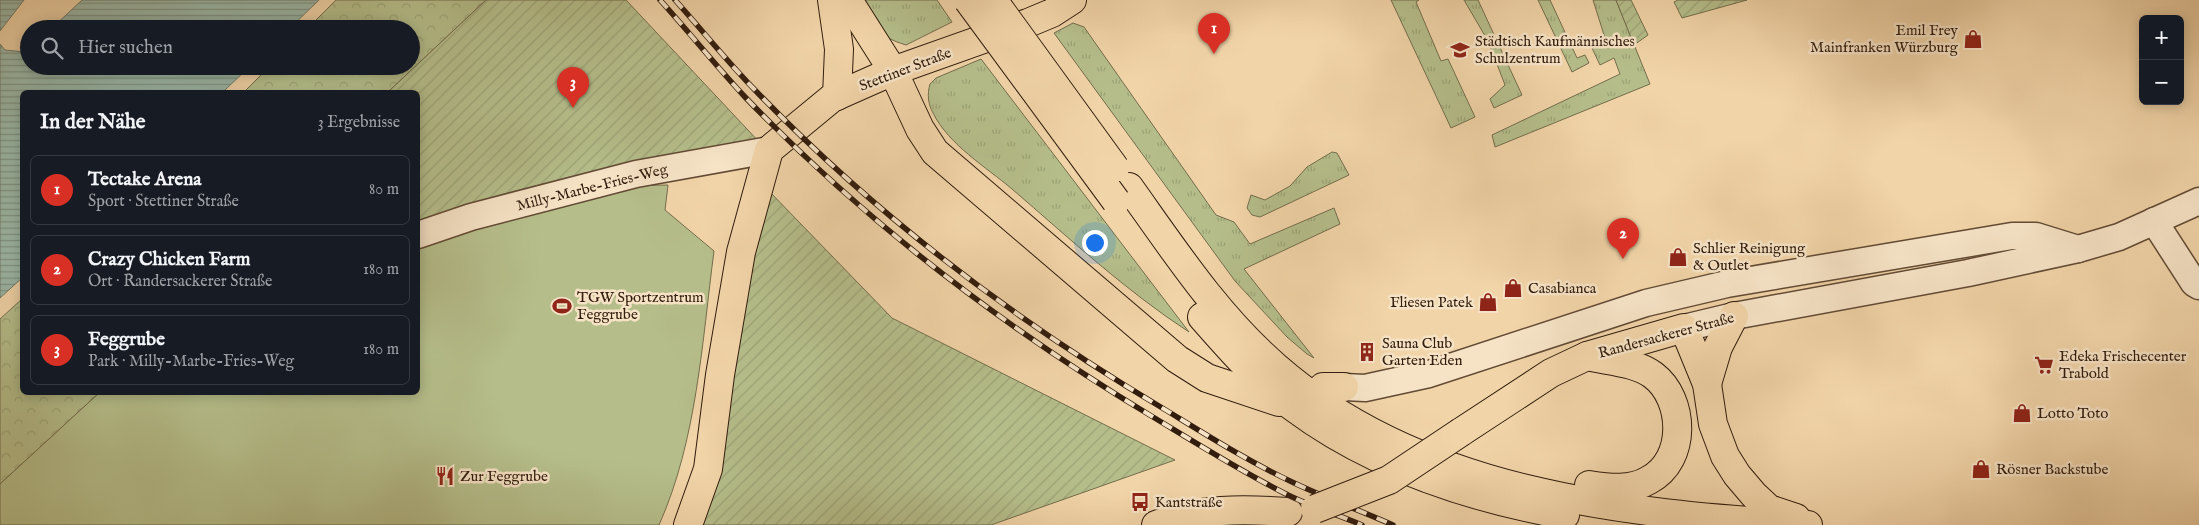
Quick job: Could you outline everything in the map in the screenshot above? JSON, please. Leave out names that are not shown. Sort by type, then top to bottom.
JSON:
[{"type":"main road","points":[[832,0],[839,49],[837,96]]},
{"type":"main road","points":[[848,0],[893,71],[920,129],[935,152],[1177,359],[1206,378],[1292,407]]},
{"type":"main road","points":[[968,0],[1122,194],[1210,298],[1274,366],[1305,392],[1381,438],[1468,473],[1540,492],[1659,513],[1808,525]]},
{"type":"main road","points":[[992,0],[1122,194],[1190,303],[1233,354],[1292,407],[1352,444],[1447,487],[1526,508],[1619,525]]},
{"type":"main road","name":"Stettiner Straße","points":[[766,159],[808,116],[837,96],[893,71],[1028,23],[1052,13],[1072,0]]},
{"type":"main road","points":[[688,525],[708,469],[720,374],[741,252],[766,159]]},
{"type":"main road","points":[[1707,384],[1718,347],[1734,316]]},
{"type":"main road","points":[[1684,328],[1707,384],[1713,424],[1725,456],[1737,476],[1769,509],[1814,525]]},
{"type":"main road","name":"Randersackerer Straße","points":[[1239,525],[1316,517],[1389,480],[1551,373],[1587,356],[1684,328]]},
{"type":"main road","points":[[1274,366],[1302,381],[1334,387],[1384,421],[1449,447],[1509,467],[1599,487],[1628,488],[1649,480],[1665,467],[1679,426],[1675,407],[1667,389],[1653,375],[1640,368],[1587,356]]},
{"type":"main road","name":"Randersackerer Straße","points":[[1156,525],[1195,514],[1231,509],[1289,519]]},
{"type":"street","name":"Milly-Marbe-Fries-Weg","points":[[420,234],[471,218],[636,174],[766,159]]},
{"type":"street","name":"Randersackerer Straße","points":[[1684,328],[1734,316],[1968,273],[2078,249],[2118,237],[2199,201]]},
{"type":"street","points":[[2154,221],[2194,283],[2199,286]]},
{"type":"street","points":[[1334,387],[1365,388],[1429,374],[1646,304],[1766,276],[2012,236],[2036,236],[2078,249]]},
{"type":"green space","points":[[336,0],[486,0],[420,62],[420,20],[316,20]]},
{"type":"green space","points":[[486,0],[626,0],[762,145],[420,229],[420,90],[390,90],[406,75],[420,75],[420,62]]},
{"type":"green space","points":[[861,0],[937,0],[952,22],[906,45],[882,34],[873,23]]},
{"type":"green space","points":[[1391,0],[1419,0],[1416,2],[1441,61],[1448,59],[1475,117],[1451,128]]},
{"type":"green space","points":[[1464,0],[1478,0],[1522,95],[1494,108],[1490,99],[1505,85],[1488,41]]},
{"type":"green space","points":[[1538,0],[1550,0],[1577,58],[1585,55],[1589,63],[1572,72]]},
{"type":"green space","points":[[1593,0],[1616,0],[1650,84],[1495,147],[1492,135],[1620,74],[1614,58],[1600,65],[1592,48],[1595,47],[1593,43],[1605,38]]},
{"type":"green space","points":[[1616,0],[1631,0],[1648,35],[1634,45]]},
{"type":"green space","points":[[1678,0],[1747,0],[1682,18],[1674,2]]},
{"type":"green space","points":[[1073,23],[1084,27],[1216,215],[1234,222],[1250,244],[1334,208],[1340,224],[1244,269],[1314,358],[1287,337],[1235,281],[1054,33]]},
{"type":"green space","points":[[981,59],[1189,332],[1098,264],[1012,189],[969,155],[940,125],[931,110],[928,99],[930,84],[936,78]]},
{"type":"green space","points":[[261,75],[406,75],[390,90],[246,90]]},
{"type":"green space","points":[[1332,152],[1337,153],[1349,175],[1260,217],[1252,215],[1247,208],[1251,195],[1265,200],[1290,186],[1307,167]]},
{"type":"green space","name":"TGW Sportzentrum Feggrube","points":[[668,185],[665,210],[714,251],[690,425],[672,493],[659,525],[0,525],[0,484],[97,395],[420,395],[420,238],[609,186]]},
{"type":"green space","points":[[768,190],[892,318],[1175,460],[991,525],[702,525],[731,373],[750,254]]},
{"type":"green space","points":[[20,301],[20,395],[97,395],[0,484],[0,319]]},
{"type":"shaded area","points":[[0,0],[24,0],[0,31]]},
{"type":"shaded area","points":[[82,0],[319,0],[298,20],[61,20]]},
{"type":"shaded area","points":[[0,44],[5,50],[20,52],[20,75],[241,75],[225,90],[20,90],[20,280],[0,298]]},
{"type":"railway","points":[[660,0],[734,85],[791,143],[888,230],[991,310],[1098,383],[1234,466],[1293,498],[1362,525]]},
{"type":"railway","points":[[675,0],[753,88],[847,179],[1000,302],[1108,375],[1242,456],[1303,487],[1393,525]]},
{"type":"place","name":"Emil Frey Mainfranken Würzburg","points":[[1973,39]]},
{"type":"place","name":"Städtisch Kaufmännisches Schulzentrum","points":[[1460,50]]},
{"type":"place","name":"Tectake Arena","points":[[1214,54]]},
{"type":"place","name":"Feggrube","points":[[573,108]]},
{"type":"place","name":"Schlier Reinigung & Outlet","points":[[1678,257]]},
{"type":"place","name":"Crazy Chicken Farm","points":[[1623,259]]},
{"type":"place","name":"Casabianca","points":[[1513,288]]},
{"type":"place","name":"Fliesen Patek","points":[[1488,302]]},
{"type":"place","name":"TGW Sportzentrum Feggrube","points":[[562,306]]},
{"type":"place","name":"Sauna Club Garten Eden","points":[[1367,352]]},
{"type":"place","name":"Edeka Frischecenter Trabold","points":[[2044,365]]},
{"type":"place","name":"Lotto Toto","points":[[2022,413]]},
{"type":"place","name":"Rösner Backstube","points":[[1981,469]]},
{"type":"place","name":"Zur Feggrube","points":[[445,476]]},
{"type":"place","name":"Kantstraße","points":[[1140,502]]}]
